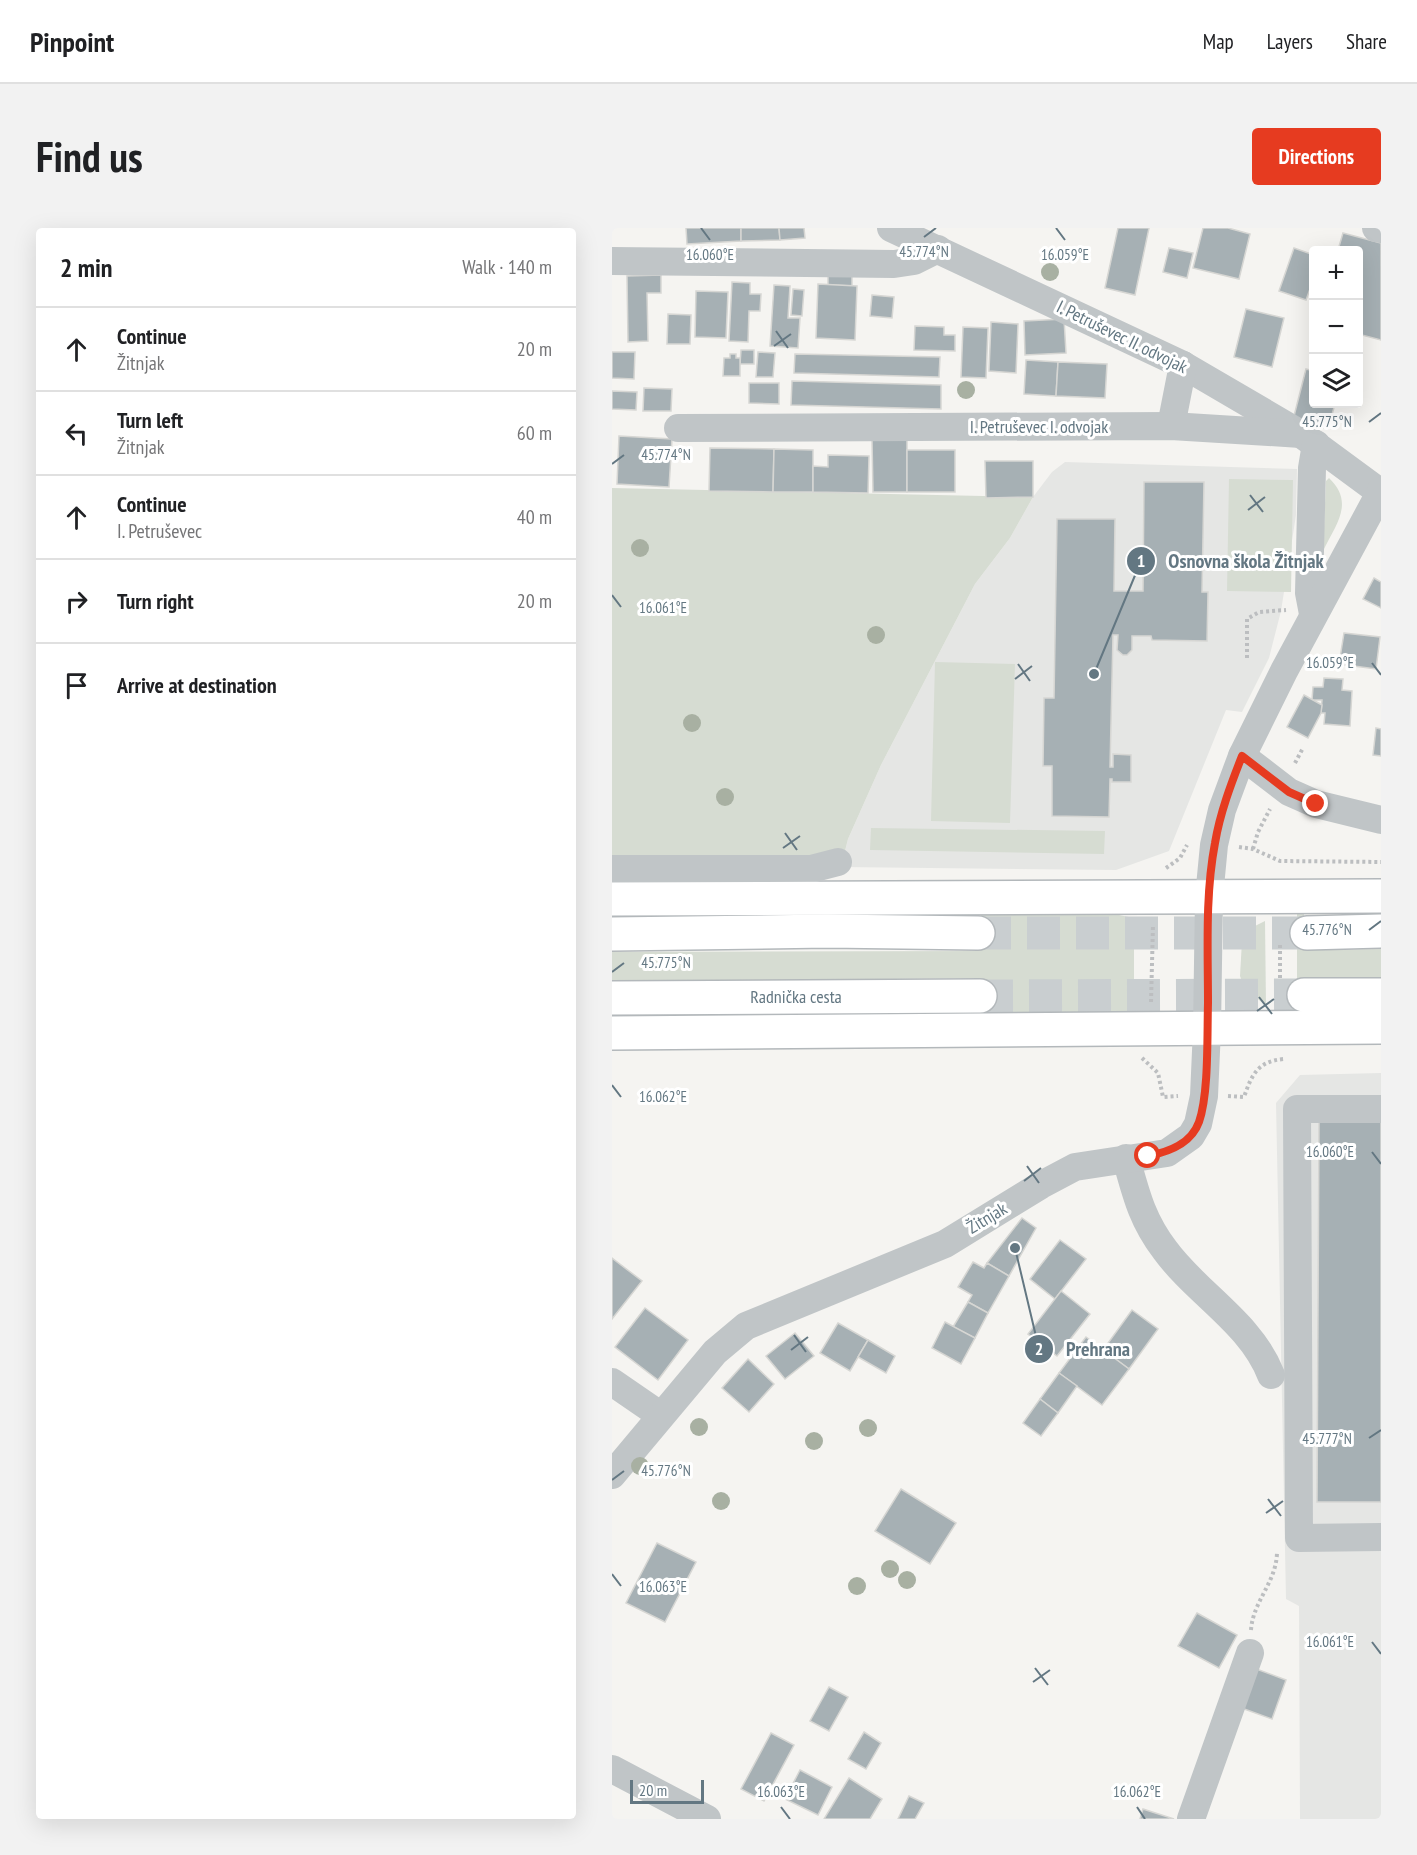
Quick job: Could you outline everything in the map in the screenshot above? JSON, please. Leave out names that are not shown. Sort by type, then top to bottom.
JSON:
[{"type":"main road","points":[[612,899],[1381,896]]},
{"type":"main road","points":[[612,934],[828,931],[978,933]]},
{"type":"main road","points":[[1294,936],[1381,931]]},
{"type":"main road","points":[[1292,990],[1381,994]]},
{"type":"main road","name":"Radnička cesta","points":[[612,998],[980,996]]},
{"type":"main road","points":[[612,1033],[1381,1027]]},
{"type":"street","name":"I. Petruševec II. odvojak","points":[[891,228],[1183,365],[1309,439]]},
{"type":"street","points":[[1376,228],[1381,230]]},
{"type":"street","points":[[612,261],[894,264],[914,261],[938,249]]},
{"type":"street","points":[[1171,426],[1183,365]]},
{"type":"street","name":"I. Petruševec I. odvojak","points":[[678,428],[1171,426],[1309,439]]},
{"type":"street","points":[[1309,439],[1381,492]]},
{"type":"street","points":[[1303,611],[1309,593],[1312,468],[1309,439]]},
{"type":"street","name":"Žitnjak","points":[[612,1475],[715,1352],[746,1326],[945,1244],[1041,1185],[1075,1167],[1167,1153],[1191,1136],[1198,1124],[1204,1096],[1208,1029],[1209,897],[1214,845],[1221,816],[1242,756],[1303,611],[1381,492]]},
{"type":"street","points":[[1242,756],[1289,792],[1316,804],[1381,820]]},
{"type":"street","points":[[612,869],[811,869],[838,862]]},
{"type":"street","points":[[1381,1108],[1297,1109],[1297,1133],[1299,1538],[1381,1537]]},
{"type":"street","points":[[1126,1158],[1138,1203],[1166,1252],[1254,1343],[1266,1361],[1271,1375]]},
{"type":"street","points":[[612,1382],[660,1415]]},
{"type":"street","points":[[1191,1819],[1250,1653]]},
{"type":"street","points":[[612,1769],[707,1819]]},
{"type":"path","points":[[1247,658],[1247,619],[1259,612],[1303,611]]},
{"type":"path","points":[[1161,871],[1180,858],[1187,845],[1190,844]]},
{"type":"path","points":[[1250,848],[1280,861],[1381,862]]},
{"type":"path","points":[[1151,1005],[1153,927]]},
{"type":"path","points":[[1292,990],[1294,936]]},
{"type":"path","points":[[1145,1059],[1158,1073],[1163,1096],[1170,1096]]},
{"type":"path","points":[[1237,1097],[1244,1097],[1251,1077],[1261,1065],[1280,1059],[1292,1059]]},
{"type":"shaded area","points":[[1065,462],[1297,469],[1296,515],[1281,611],[1269,658],[1242,712],[1226,710],[1169,851],[1116,870],[841,867],[848,839],[881,765],[975,584],[1010,538],[1033,497],[1052,472]]},
{"type":"shaded area","points":[[1329,478],[1337,487],[1342,505],[1341,514],[1323,551],[1326,481]]},
{"type":"shaded area","points":[[1229,479],[1293,480],[1291,592],[1227,591]]},
{"type":"shaded area","points":[[612,488],[1033,497],[1010,538],[975,584],[881,765],[848,839],[841,867],[612,864]]},
{"type":"shaded area","points":[[935,662],[1015,664],[1010,823],[931,821]]},
{"type":"shaded area","points":[[871,828],[1105,831],[1104,854],[870,850]]},
{"type":"shaded area","points":[[1104,912],[1134,918],[1134,1016],[981,1016],[980,978],[612,982],[612,952],[978,951],[981,914]]},
{"type":"shaded area","points":[[1297,912],[1304,912],[1304,950],[1381,949],[1381,977],[1304,977],[1304,1012],[1297,1012]]},
{"type":"shaded area","points":[[1265,921],[1266,1006],[1244,987],[1240,976],[1242,941],[1253,927]]},
{"type":"shaded area","points":[[1381,1073],[1381,1819],[1300,1819],[1299,1606],[1286,1599],[1276,1103],[1300,1075]]},
{"type":"building","points":[[686,228],[741,228],[741,241],[687,244]]},
{"type":"building","points":[[741,228],[779,228],[780,240],[741,241]]},
{"type":"building","points":[[779,228],[804,228],[805,238],[780,240]]},
{"type":"building","points":[[1118,228],[1149,228],[1135,295],[1105,288]]},
{"type":"building","points":[[1203,228],[1228,228],[1250,234],[1239,279],[1193,268]]},
{"type":"building","points":[[1343,233],[1381,243],[1381,340],[1363,335],[1363,246],[1339,246]]},
{"type":"building","points":[[1169,248],[1193,253],[1187,278],[1163,272]]},
{"type":"building","points":[[1294,248],[1309,253],[1309,292],[1306,300],[1279,291]]},
{"type":"building","points":[[828,271],[852,272],[852,286],[828,285]]},
{"type":"building","points":[[661,275],[661,293],[647,293],[648,341],[628,342],[627,276]]},
{"type":"building","points":[[732,282],[750,283],[750,294],[761,294],[760,311],[749,311],[748,342],[729,341]]},
{"type":"building","points":[[818,284],[857,286],[855,340],[816,338]]},
{"type":"building","points":[[774,285],[790,286],[788,318],[800,318],[798,348],[770,346]]},
{"type":"building","points":[[793,289],[804,290],[802,316],[791,315]]},
{"type":"building","points":[[696,291],[728,292],[726,338],[695,337]]},
{"type":"building","points":[[872,295],[894,297],[892,318],[870,316]]},
{"type":"building","points":[[1246,309],[1284,318],[1272,367],[1234,357]]},
{"type":"building","points":[[668,314],[691,315],[690,344],[667,344]]},
{"type":"building","points":[[1064,319],[1066,353],[1025,355],[1024,321]]},
{"type":"building","points":[[991,322],[1018,324],[1016,373],[989,371]]},
{"type":"building","points":[[915,326],[944,327],[944,335],[955,335],[955,351],[914,350]]},
{"type":"building","points":[[963,327],[988,328],[986,378],[961,377]]},
{"type":"building","points":[[741,350],[754,350],[754,364],[740,364]]},
{"type":"building","points":[[612,352],[635,352],[634,379],[612,378]]},
{"type":"building","points":[[758,352],[775,353],[773,377],[756,377]]},
{"type":"building","points":[[730,354],[736,354],[736,358],[740,358],[740,376],[723,376],[724,358],[730,358]]},
{"type":"building","points":[[795,354],[940,357],[939,377],[794,373]]},
{"type":"building","points":[[1026,360],[1058,362],[1056,396],[1024,394]]},
{"type":"building","points":[[1058,362],[1107,364],[1105,398],[1056,396]]},
{"type":"building","points":[[1306,369],[1309,370],[1309,408],[1334,408],[1328,429],[1293,420]]},
{"type":"building","points":[[792,381],[941,385],[941,409],[791,405]]},
{"type":"building","points":[[749,383],[779,383],[779,404],[749,403]]},
{"type":"building","points":[[644,388],[672,389],[671,411],[643,411]]},
{"type":"building","points":[[612,391],[637,392],[636,410],[612,409]]},
{"type":"building","points":[[619,436],[672,439],[669,487],[617,484]]},
{"type":"building","points":[[907,439],[907,492],[873,492],[872,440]]},
{"type":"building","points":[[710,448],[774,449],[773,492],[709,491]]},
{"type":"building","points":[[774,449],[813,450],[813,492],[773,492]]},
{"type":"building","points":[[907,450],[955,450],[955,492],[907,492]]},
{"type":"building","points":[[828,455],[869,456],[868,493],[813,492],[813,466],[828,467]]},
{"type":"building","points":[[985,461],[1033,461],[1033,497],[986,498]]},
{"type":"building","points":[[1144,482],[1204,482],[1202,592],[1208,592],[1207,641],[1152,640],[1151,636],[1132,636],[1132,650],[1127,655],[1123,655],[1117,650],[1118,635],[1113,635],[1110,767],[1113,767],[1113,754],[1131,755],[1131,782],[1112,782],[1110,779],[1109,817],[1052,816],[1052,766],[1043,766],[1044,698],[1054,698],[1057,519],[1115,519],[1114,591],[1143,591]]},
{"type":"building","points":[[1374,578],[1381,582],[1381,608],[1363,599]]},
{"type":"building","points":[[1344,633],[1380,637],[1376,669],[1339,664]]},
{"type":"building","points":[[1324,678],[1343,679],[1342,690],[1352,691],[1350,726],[1324,724],[1325,713],[1321,713],[1322,700],[1312,700],[1313,687],[1323,687]]},
{"type":"building","points":[[1304,695],[1322,705],[1321,713],[1308,738],[1287,727]]},
{"type":"building","points":[[1376,728],[1381,729],[1381,756],[1373,755]]},
{"type":"building","points":[[1319,1121],[1381,1121],[1381,1502],[1317,1502]]},
{"type":"building","points":[[1022,1218],[1036,1228],[1009,1276],[987,1263]]},
{"type":"building","points":[[1060,1240],[1086,1259],[1055,1299],[1030,1279]]},
{"type":"building","points":[[612,1258],[642,1281],[612,1319]]},
{"type":"building","points":[[973,1262],[984,1268],[987,1263],[1009,1276],[988,1313],[968,1302],[972,1295],[958,1287]]},
{"type":"building","points":[[1061,1291],[1090,1314],[1057,1356],[1028,1334]]},
{"type":"building","points":[[968,1302],[988,1313],[975,1338],[953,1327]]},
{"type":"building","points":[[645,1308],[688,1340],[658,1380],[615,1347]]},
{"type":"building","points":[[1132,1310],[1158,1329],[1129,1369],[1103,1350]]},
{"type":"building","points":[[945,1322],[975,1338],[961,1364],[932,1348]]},
{"type":"building","points":[[838,1323],[868,1340],[850,1371],[820,1353]]},
{"type":"building","points":[[795,1333],[814,1356],[785,1379],[766,1356]]},
{"type":"building","points":[[1086,1337],[1129,1369],[1102,1405],[1059,1373]]},
{"type":"building","points":[[868,1340],[895,1356],[886,1373],[858,1357]]},
{"type":"building","points":[[748,1359],[774,1384],[749,1412],[722,1388]]},
{"type":"building","points":[[1059,1373],[1077,1386],[1058,1413],[1040,1399]]},
{"type":"building","points":[[1040,1399],[1058,1413],[1041,1436],[1023,1423]]},
{"type":"building","points":[[901,1489],[956,1523],[930,1564],[875,1531]]},
{"type":"building","points":[[657,1543],[696,1562],[665,1622],[626,1603]]},
{"type":"building","points":[[1197,1613],[1237,1635],[1219,1668],[1178,1646]]},
{"type":"building","points":[[1251,1667],[1286,1680],[1272,1719],[1236,1706]]},
{"type":"building","points":[[829,1687],[848,1697],[829,1731],[810,1721]]},
{"type":"building","points":[[864,1732],[881,1743],[866,1769],[848,1759]]},
{"type":"building","points":[[771,1733],[794,1745],[764,1801],[741,1789]]},
{"type":"building","points":[[800,1770],[832,1787],[818,1815],[785,1799]]},
{"type":"building","points":[[849,1778],[882,1799],[870,1819],[824,1819]]},
{"type":"building","points":[[909,1796],[924,1803],[915,1819],[898,1819]]},
{"type":"building","points":[[1143,1809],[1174,1819],[1140,1819]]},
{"type":"tunnel","points":[[978,933],[1307,933]]},
{"type":"tunnel","points":[[980,996],[1304,995]]},
{"type":"place","name":"Osnovna škola Žitnjak","points":[[1094,674]]},
{"type":"place","name":"Prehrana","points":[[1015,1248]]},
{"type":"route","points":[[1148,1156],[1167,1153],[1191,1136],[1201,1113],[1208,1029],[1209,897],[1214,845],[1222,810],[1242,756],[1289,792],[1316,804]]}]
